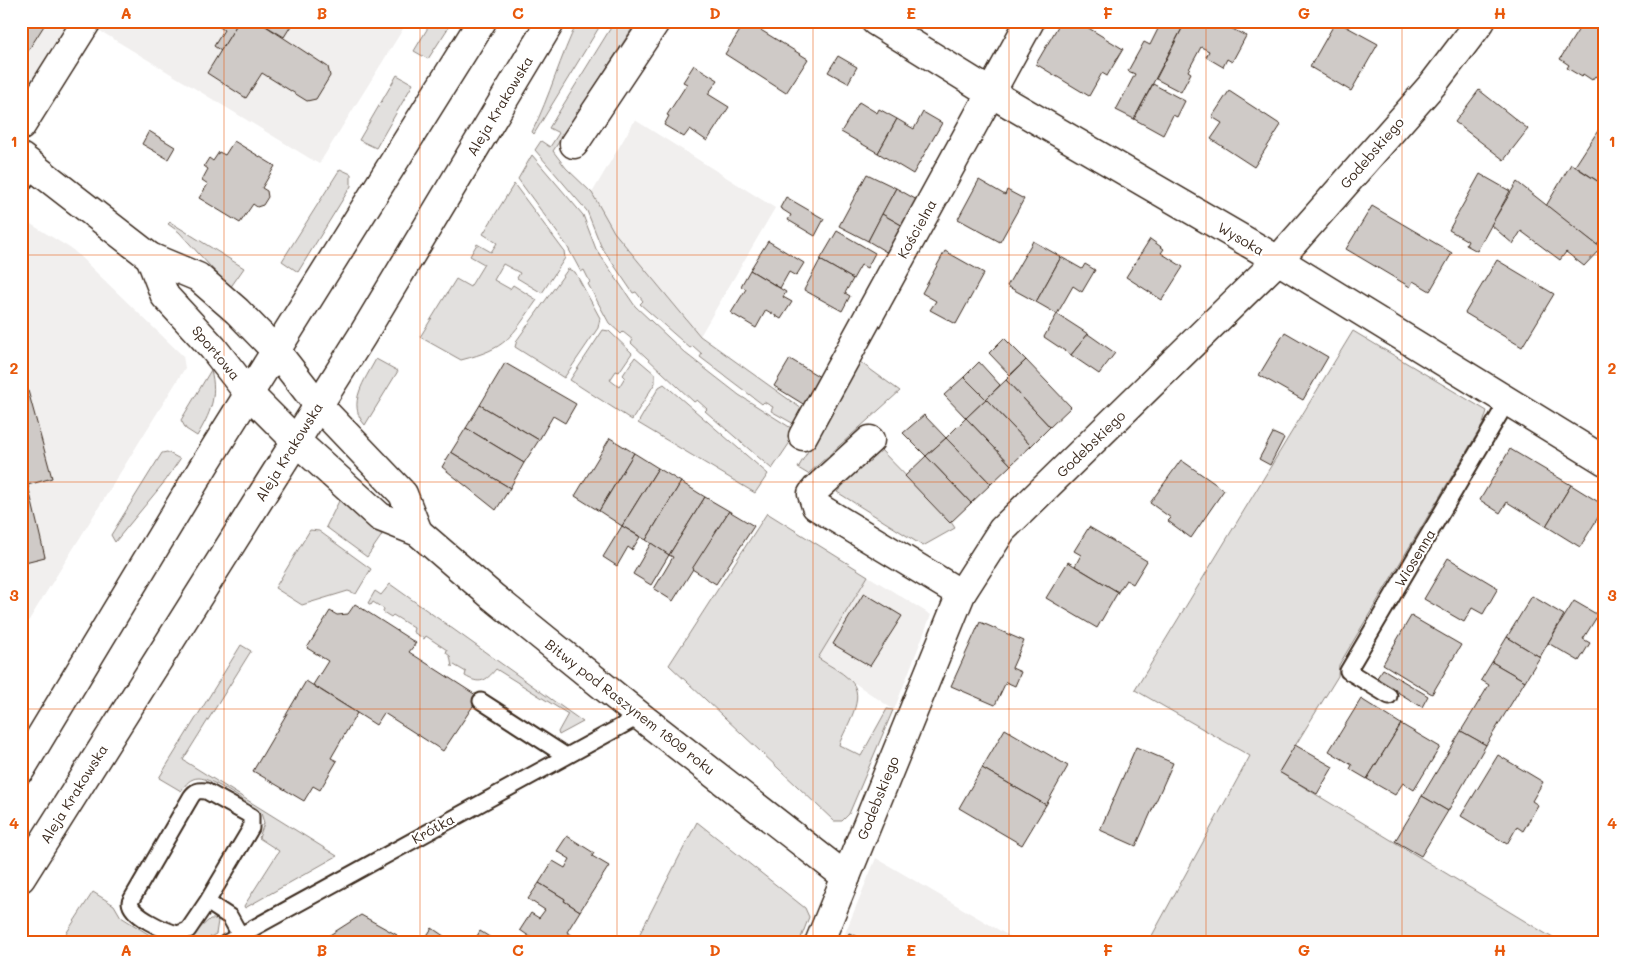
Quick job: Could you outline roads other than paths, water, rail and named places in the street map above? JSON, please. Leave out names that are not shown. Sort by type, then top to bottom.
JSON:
[{"type":"street","points":[[21,126],[87,21]]},
{"type":"street","points":[[21,768],[276,351],[482,21]]},
{"type":"street","name":"Aleja Krakowska","points":[[21,878],[296,441],[551,21]]},
{"type":"street","points":[[574,144],[656,21]]},
{"type":"street","name":"Wysoka","points":[[875,21],[991,93],[1278,260],[1506,402],[1605,461]]},
{"type":"street","name":"Kościelna","points":[[803,436],[1030,21]]},
{"type":"street","name":"Godebskiego","points":[[819,943],[961,594],[1002,530],[1278,260],[1432,84],[1481,21]]},
{"type":"street","name":"Sportowa","points":[[26,170],[150,257],[198,277],[237,311],[276,351],[318,405]]},
{"type":"street","name":"Sportowa","points":[[150,257],[166,296],[213,348],[250,394],[296,441]]},
{"type":"street","name":"Bitwy pod Raszynem 1809 roku","points":[[318,405],[403,494],[418,532]]},
{"type":"street","points":[[870,440],[816,488],[812,494],[813,501],[816,506],[961,594]]},
{"type":"street","name":"Bitwy pod Raszynem 1809 roku","points":[[296,441],[380,516],[418,532],[492,596],[640,716],[846,876]]},
{"type":"lane","name":"Wiosenna","points":[[1390,696],[1348,671],[1506,402]]},
{"type":"lane","points":[[481,701],[566,756]]},
{"type":"lane","name":"Krótka","points":[[226,943],[640,716]]},
{"type":"lane","points":[[201,790],[250,816],[252,822],[251,828],[207,902],[188,930],[178,934],[155,925],[134,912],[130,902],[190,797],[196,791],[201,790]]},
{"type":"lane","points":[[207,902],[230,917],[240,935]]}]
